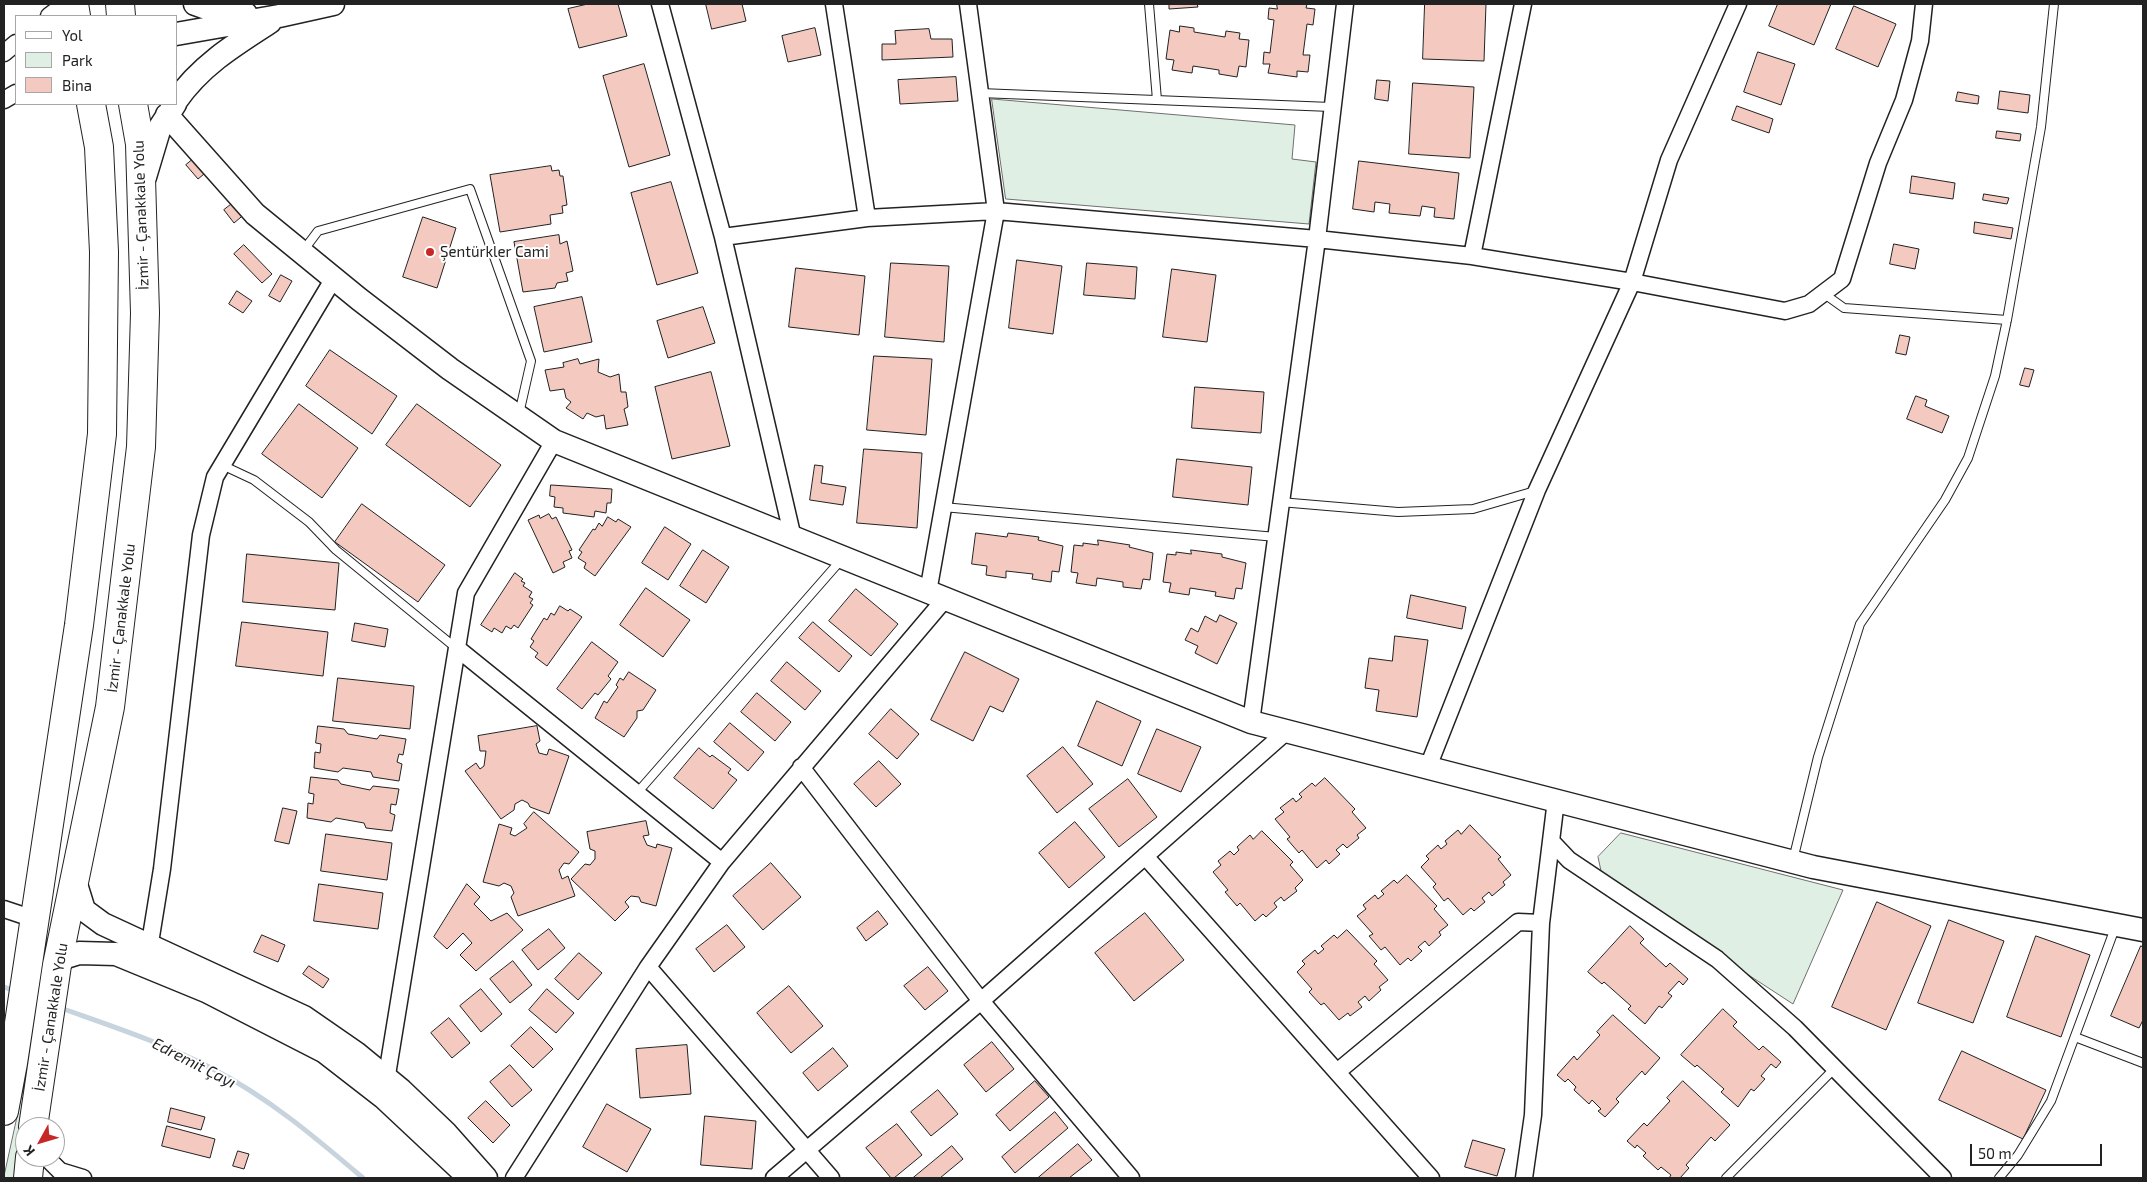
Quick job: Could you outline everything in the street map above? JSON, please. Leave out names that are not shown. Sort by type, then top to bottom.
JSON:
[{"type":"highway","name":"İzmir - Çanakkale Yolu","points":[[4,1111],[9,1068],[30,947],[80,625],[102,434],[104,252],[99,147],[91,105]]},
{"type":"highway","name":"İzmir - Çanakkale Yolu","points":[[35,1117],[57,967],[110,707],[141,447],[145,313],[140,144],[133,105]]},
{"type":"street","points":[[51,15],[65,4]]},
{"type":"street","points":[[195,4],[220,13],[279,16]]},
{"type":"street","points":[[178,34],[279,16],[333,4]]},
{"type":"street","points":[[660,4],[723,237],[793,538]]},
{"type":"street","points":[[834,4],[867,218]]},
{"type":"street","points":[[514,1178],[648,967],[722,862],[801,767],[936,596],[943,507],[996,211],[968,4]]},
{"type":"street","points":[[1252,722],[1280,502],[1317,238],[1331,107],[1345,4]]},
{"type":"street","points":[[1472,256],[1523,4]]},
{"type":"street","points":[[1428,767],[1537,490],[1632,282],[1669,160],[1738,4]]},
{"type":"street","points":[[723,237],[867,218],[996,211],[1317,238],[1472,256],[1632,282],[1785,311],[1809,304],[1842,279],[1878,163],[1904,100],[1920,41],[1924,4]]},
{"type":"street","points":[[178,99],[190,80],[224,52],[279,16]]},
{"type":"street","points":[[4,53],[15,44]]},
{"type":"street","points":[[4,100],[15,94]]},
{"type":"street","points":[[142,190],[155,144],[173,107],[255,214],[359,299],[450,369],[554,441],[1252,722],[1793,862],[2143,930]]},
{"type":"street","points":[[148,957],[162,869],[201,535],[215,477],[334,278]]},
{"type":"street","points":[[385,1088],[466,593],[554,441]]},
{"type":"street","points":[[458,649],[722,862]]},
{"type":"street","points":[[774,1178],[981,1001],[1287,731]]},
{"type":"street","points":[[801,767],[981,1001],[1131,1178]]},
{"type":"street","points":[[1524,1178],[1533,1114],[1541,923],[1556,800]]},
{"type":"street","points":[[1551,840],[1569,860],[1717,959],[1795,1028],[1943,1178]]},
{"type":"street","points":[[1145,856],[1431,1178]]},
{"type":"street","points":[[75,881],[84,910],[148,957],[304,1017],[356,1053],[385,1088],[470,1178]]},
{"type":"street","points":[[4,909],[34,919]]},
{"type":"street","points":[[1336,1072],[1518,922],[1541,923]]},
{"type":"street","points":[[57,967],[66,957],[79,953],[148,957]]},
{"type":"street","points":[[648,967],[831,1178]]},
{"type":"street","points":[[385,1088],[446,1133],[486,1178]]},
{"type":"street","points":[[55,1167],[60,1172],[83,1178]]},
{"type":"lane","points":[[1149,4],[1157,100]]},
{"type":"lane","points":[[1793,862],[1818,757],[1860,624],[1945,500],[1968,458],[1995,376],[2007,320],[2041,126],[2054,4]]},
{"type":"lane","points":[[980,93],[1331,107]]},
{"type":"lane","points":[[302,252],[318,231],[470,189],[530,361],[518,416]]},
{"type":"lane","points":[[1823,293],[1844,308],[2007,320]]},
{"type":"lane","points":[[222,465],[254,480],[309,522],[336,550],[458,649]]},
{"type":"lane","points":[[1280,502],[1398,512],[1473,509],[1537,490]]},
{"type":"lane","points":[[943,507],[1276,537]]},
{"type":"lane","points":[[637,793],[842,558]]},
{"type":"lane","points":[[1999,1178],[2018,1155],[2051,1100],[2116,925]]},
{"type":"lane","points":[[2075,1037],[2143,1063]]},
{"type":"lane","points":[[1726,1178],[1835,1068]]},
{"type":"green space","points":[[992,99],[1295,125],[1292,159],[1316,162],[1309,224],[1006,199]]},
{"type":"green space","points":[[1621,833],[1843,890],[1793,1004],[1603,880],[1598,857]]},
{"type":"green space","points":[[30,1059],[35,1062],[26,1117],[17,1117]]},
{"type":"green space","points":[[15,1128],[15,1167],[17,1167],[15,1178],[4,1178]]},
{"type":"building","points":[[588,4],[618,4],[627,36],[579,48],[568,9]]},
{"type":"building","points":[[706,4],[742,4],[746,21],[712,29]]},
{"type":"building","points":[[1169,4],[1197,4],[1198,7],[1169,9]]},
{"type":"building","points":[[1277,4],[1307,4],[1306,8],[1315,9],[1313,25],[1307,24],[1303,55],[1310,55],[1308,72],[1297,71],[1297,77],[1268,73],[1270,64],[1263,64],[1264,52],[1270,53],[1274,20],[1268,19],[1269,8],[1277,9]]},
{"type":"building","points":[[1425,4],[1486,4],[1484,61],[1423,59]]},
{"type":"building","points":[[1778,4],[1831,4],[1814,45],[1769,26]]},
{"type":"building","points":[[1854,6],[1896,24],[1878,67],[1836,49]]},
{"type":"building","points":[[1180,26],[1194,28],[1194,32],[1225,37],[1226,31],[1240,33],[1239,39],[1249,40],[1246,67],[1239,66],[1237,77],[1219,74],[1219,70],[1193,66],[1192,73],[1172,70],[1174,60],[1166,59],[1170,30],[1179,32]]},
{"type":"building","points":[[815,28],[821,55],[788,62],[782,36]]},
{"type":"building","points":[[929,29],[931,39],[952,39],[953,57],[882,60],[882,44],[896,44],[895,31]]},
{"type":"building","points":[[1758,52],[1795,64],[1781,105],[1744,92]]},
{"type":"building","points":[[644,64],[670,155],[629,167],[603,76]]},
{"type":"building","points":[[956,77],[958,101],[900,104],[898,80]]},
{"type":"building","points":[[1377,80],[1390,81],[1388,101],[1375,99]]},
{"type":"building","points":[[1413,83],[1474,87],[1470,158],[1409,154]]},
{"type":"building","points":[[2000,91],[2030,95],[2028,113],[1998,109]]},
{"type":"building","points":[[1958,92],[1979,96],[1978,104],[1956,101]]},
{"type":"building","points":[[1737,106],[1773,119],[1769,133],[1732,120]]},
{"type":"building","points":[[1997,131],[2021,134],[2020,141],[1996,138]]},
{"type":"building","points":[[197,156],[209,170],[198,179],[186,165]]},
{"type":"building","points":[[1359,161],[1459,173],[1454,219],[1434,217],[1435,208],[1422,206],[1420,216],[1389,213],[1390,204],[1375,202],[1374,212],[1353,209]]},
{"type":"building","points":[[551,166],[552,171],[559,170],[560,176],[563,176],[567,205],[562,206],[563,213],[550,215],[551,224],[500,232],[490,175]]},
{"type":"building","points":[[1912,176],[1955,183],[1953,199],[1910,193]]},
{"type":"building","points":[[671,182],[698,273],[657,285],[631,193]]},
{"type":"building","points":[[1984,194],[2009,198],[2007,204],[1983,200]]},
{"type":"building","points":[[237,200],[247,212],[234,223],[224,210]]},
{"type":"building","name":"Şentürkler Cami","points":[[423,217],[456,228],[437,288],[403,277]]},
{"type":"building","points":[[1975,222],[2013,228],[2011,239],[1974,233]]},
{"type":"building","points":[[559,235],[560,244],[567,241],[573,271],[566,273],[568,281],[557,283],[555,288],[523,292],[514,242]]},
{"type":"building","points":[[1894,244],[1919,249],[1915,269],[1890,264]]},
{"type":"building","points":[[244,245],[272,274],[262,283],[234,254]]},
{"type":"building","points":[[1017,260],[1062,266],[1053,334],[1009,328]]},
{"type":"building","points":[[891,263],[949,266],[944,342],[885,337]]},
{"type":"building","points":[[1087,263],[1137,267],[1135,299],[1084,295]]},
{"type":"building","points":[[796,268],[865,276],[859,335],[789,327]]},
{"type":"building","points":[[1172,269],[1216,275],[1207,342],[1163,337]]},
{"type":"building","points":[[281,275],[292,281],[280,302],[269,296]]},
{"type":"building","points":[[237,291],[252,301],[243,313],[229,304]]},
{"type":"building","points":[[582,297],[592,342],[544,352],[534,307]]},
{"type":"building","points":[[703,307],[715,343],[668,358],[657,321]]},
{"type":"building","points":[[1900,335],[1910,337],[1906,355],[1896,353]]},
{"type":"building","points":[[330,350],[397,396],[372,434],[306,386]]},
{"type":"building","points":[[874,356],[932,359],[926,435],[867,430]]},
{"type":"building","points":[[578,359],[580,364],[599,359],[598,372],[610,377],[619,374],[621,392],[626,392],[628,407],[624,409],[628,425],[606,429],[604,415],[596,417],[587,413],[583,419],[566,408],[571,402],[566,398],[564,389],[550,391],[545,370],[564,367],[563,363]]},
{"type":"building","points":[[2025,368],[2034,370],[2029,387],[2020,385]]},
{"type":"building","points":[[711,372],[730,446],[672,459],[655,387]]},
{"type":"building","points":[[1195,387],[1264,392],[1261,433],[1192,428]]},
{"type":"building","points":[[1916,396],[1927,400],[1925,406],[1949,416],[1942,433],[1907,419]]},
{"type":"building","points":[[299,404],[358,448],[322,498],[262,454]]},
{"type":"building","points":[[417,404],[501,465],[470,507],[386,445]]},
{"type":"building","points":[[864,449],[922,453],[917,528],[857,523]]},
{"type":"building","points":[[1177,459],[1252,467],[1248,505],[1173,497]]},
{"type":"building","points":[[815,465],[823,466],[821,483],[846,487],[843,505],[810,500]]},
{"type":"building","points":[[551,485],[612,489],[611,503],[607,503],[606,513],[595,511],[594,517],[563,513],[563,508],[554,507],[555,497],[550,496]]},
{"type":"building","points":[[362,504],[445,565],[418,602],[335,542]]},
{"type":"building","points":[[549,514],[552,519],[556,517],[572,550],[569,551],[572,558],[563,562],[565,567],[553,573],[528,520],[539,515],[540,518]]},
{"type":"building","points":[[608,517],[616,522],[618,519],[631,527],[595,576],[584,568],[586,563],[578,558],[582,552],[579,550],[593,529],[595,530],[599,523],[602,526]]},
{"type":"building","points":[[665,527],[691,544],[668,580],[642,563]]},
{"type":"building","points":[[976,533],[1007,537],[1008,533],[1039,537],[1038,540],[1063,546],[1059,572],[1052,571],[1051,582],[1032,579],[1033,574],[1006,571],[1006,578],[986,575],[987,566],[972,564]]},
{"type":"building","points":[[1098,540],[1130,545],[1129,547],[1153,553],[1150,580],[1143,579],[1141,589],[1123,587],[1123,582],[1097,578],[1096,586],[1076,583],[1078,573],[1071,572],[1074,545],[1083,546],[1083,543],[1098,545]]},
{"type":"building","points":[[703,550],[729,567],[706,603],[680,586]]},
{"type":"building","points":[[1191,550],[1222,554],[1222,557],[1246,563],[1242,589],[1236,588],[1234,599],[1215,596],[1216,592],[1190,588],[1189,595],[1169,592],[1171,583],[1163,582],[1167,554],[1176,555],[1176,552],[1191,554]]},
{"type":"building","points":[[247,554],[339,563],[335,610],[243,602]]},
{"type":"building","points":[[515,573],[523,579],[521,581],[525,583],[523,586],[532,592],[529,597],[533,599],[530,603],[533,605],[518,628],[514,625],[511,629],[506,626],[502,633],[494,628],[492,632],[481,625]]},
{"type":"building","points":[[646,588],[690,620],[663,657],[620,625]]},
{"type":"building","points":[[856,589],[898,624],[871,656],[829,621]]},
{"type":"building","points":[[1411,595],[1466,607],[1462,629],[1407,618]]},
{"type":"building","points":[[560,606],[568,611],[570,609],[582,617],[547,666],[535,657],[538,653],[530,647],[534,641],[531,639],[544,618],[547,620],[551,613],[554,615]]},
{"type":"building","points":[[1220,615],[1237,623],[1217,664],[1195,653],[1198,646],[1185,640],[1191,628],[1198,632],[1205,616],[1216,622]]},
{"type":"building","points":[[242,622],[328,632],[323,676],[236,666]]},
{"type":"building","points":[[813,622],[852,656],[839,672],[799,638]]},
{"type":"building","points":[[355,623],[388,629],[385,647],[352,641]]},
{"type":"building","points":[[1395,636],[1428,640],[1417,717],[1376,711],[1379,690],[1365,688],[1369,658],[1392,661]]},
{"type":"building","points":[[592,642],[618,662],[608,676],[611,679],[598,695],[595,693],[582,709],[557,689]]},
{"type":"building","points":[[965,652],[1019,679],[1003,712],[990,706],[973,741],[931,720]]},
{"type":"building","points":[[787,662],[821,691],[805,710],[771,681]]},
{"type":"building","points":[[629,672],[656,690],[643,710],[637,711],[637,718],[624,737],[595,718],[604,701],[607,703],[618,687],[616,685],[620,678],[623,680]]},
{"type":"building","points":[[338,678],[414,686],[410,729],[333,721]]},
{"type":"building","points":[[757,693],[791,722],[775,741],[741,712]]},
{"type":"building","points":[[1097,701],[1141,721],[1122,766],[1078,746]]},
{"type":"building","points":[[891,709],[919,734],[897,759],[869,734]]},
{"type":"building","points":[[730,723],[764,752],[748,771],[714,742]]},
{"type":"building","points":[[318,726],[344,729],[348,734],[377,739],[380,735],[406,739],[403,755],[399,754],[397,762],[402,764],[399,781],[373,777],[371,772],[343,768],[338,772],[314,768],[315,752],[320,753],[321,744],[316,743]]},
{"type":"building","points":[[537,726],[540,741],[536,744],[539,753],[547,755],[549,749],[569,756],[549,814],[530,807],[528,803],[522,800],[515,804],[514,810],[501,819],[465,771],[476,763],[480,769],[484,766],[486,751],[480,751],[478,736]]},
{"type":"building","points":[[1157,729],[1201,747],[1181,792],[1138,774]]},
{"type":"building","points":[[1063,747],[1093,784],[1057,813],[1027,776]]},
{"type":"building","points":[[699,748],[731,769],[728,773],[737,780],[713,809],[674,778]]},
{"type":"building","points":[[879,761],[901,784],[876,807],[854,784]]},
{"type":"building","points":[[311,777],[338,780],[341,784],[370,790],[373,786],[399,789],[396,805],[391,804],[390,813],[395,815],[392,831],[366,828],[364,823],[336,818],[331,822],[307,818],[308,803],[313,804],[314,794],[309,793]]},
{"type":"building","points":[[1325,778],[1355,809],[1352,812],[1366,828],[1357,835],[1359,838],[1347,848],[1343,844],[1336,850],[1340,854],[1329,864],[1326,860],[1317,868],[1302,850],[1299,853],[1287,839],[1290,837],[1275,819],[1284,812],[1280,808],[1293,798],[1296,802],[1302,797],[1299,794],[1312,783],[1315,786]]},
{"type":"building","points":[[1128,779],[1157,817],[1119,847],[1089,809]]},
{"type":"building","points":[[283,808],[297,811],[289,844],[275,841]]},
{"type":"building","points":[[534,812],[579,852],[569,864],[564,863],[559,870],[562,879],[568,876],[575,896],[518,916],[511,897],[514,893],[511,886],[504,883],[499,886],[483,882],[499,824],[512,828],[510,834],[515,836],[527,828],[524,824]]},
{"type":"building","points":[[646,821],[649,835],[643,836],[647,845],[656,848],[657,844],[672,848],[656,906],[641,902],[639,897],[631,896],[625,902],[629,907],[615,921],[571,879],[585,864],[590,865],[595,859],[595,851],[590,849],[587,832]]},
{"type":"building","points":[[1075,822],[1105,857],[1069,888],[1039,853]]},
{"type":"building","points":[[1470,825],[1501,857],[1498,859],[1511,875],[1503,882],[1505,885],[1492,896],[1489,892],[1482,898],[1485,902],[1474,911],[1471,908],[1463,915],[1448,898],[1444,901],[1433,887],[1436,884],[1421,867],[1429,859],[1426,856],[1438,845],[1441,849],[1447,844],[1445,841],[1458,830],[1461,834]]},
{"type":"building","points":[[1262,831],[1293,862],[1290,865],[1303,880],[1295,888],[1297,891],[1284,901],[1281,897],[1274,903],[1277,907],[1266,917],[1263,914],[1255,921],[1240,903],[1237,906],[1225,892],[1228,890],[1213,872],[1221,865],[1218,861],[1230,851],[1234,855],[1239,850],[1237,847],[1250,835],[1253,839]]},
{"type":"building","points":[[326,834],[392,843],[387,880],[321,871]]},
{"type":"building","points":[[771,863],[801,897],[763,930],[733,896]]},
{"type":"building","points":[[1407,875],[1437,906],[1434,909],[1448,925],[1439,932],[1441,935],[1429,946],[1425,941],[1418,947],[1422,951],[1411,961],[1408,958],[1400,965],[1385,947],[1381,950],[1369,936],[1373,934],[1357,916],[1366,909],[1363,905],[1375,895],[1378,899],[1384,894],[1381,891],[1394,880],[1397,883]]},
{"type":"building","points":[[319,884],[383,893],[378,929],[314,921]]},
{"type":"building","points":[[467,884],[480,897],[474,904],[491,921],[507,913],[523,930],[476,971],[460,955],[472,943],[463,933],[447,949],[434,937]]},
{"type":"building","points":[[1877,902],[1931,926],[1886,1030],[1832,1007]]},
{"type":"building","points":[[878,911],[888,924],[866,941],[857,928]]},
{"type":"building","points":[[1145,913],[1184,960],[1134,1001],[1095,953]]},
{"type":"building","points":[[1949,920],[2004,941],[1973,1023],[1918,1003]]},
{"type":"building","points":[[727,925],[745,947],[714,972],[696,949]]},
{"type":"building","points":[[1630,926],[1644,939],[1640,943],[1666,967],[1670,963],[1688,979],[1683,985],[1679,981],[1668,993],[1672,996],[1662,1008],[1659,1006],[1645,1024],[1628,1009],[1631,1006],[1604,982],[1602,984],[1588,972]]},
{"type":"building","points":[[549,929],[565,948],[538,970],[522,950]]},
{"type":"building","points":[[1347,930],[1377,961],[1374,964],[1388,980],[1379,987],[1381,990],[1369,1001],[1365,996],[1358,1002],[1362,1007],[1350,1016],[1348,1013],[1339,1020],[1324,1003],[1321,1005],[1309,992],[1312,989],[1297,972],[1305,964],[1302,961],[1315,950],[1318,954],[1324,949],[1321,946],[1334,935],[1337,938]]},
{"type":"building","points":[[262,935],[285,945],[278,962],[254,952]]},
{"type":"building","points":[[2036,936],[2090,955],[2061,1037],[2007,1017]]},
{"type":"building","points":[[2141,946],[2143,947],[2143,1020],[2139,1028],[2111,1016]]},
{"type":"building","points":[[579,953],[602,973],[578,1000],[555,979]]},
{"type":"building","points":[[513,961],[532,985],[510,1003],[490,979]]},
{"type":"building","points":[[309,966],[329,979],[323,988],[303,974]]},
{"type":"building","points":[[928,967],[948,991],[925,1010],[904,986]]},
{"type":"building","points":[[789,986],[823,1026],[791,1053],[757,1013]]},
{"type":"building","points":[[481,989],[502,1014],[481,1032],[460,1006]]},
{"type":"building","points":[[547,989],[574,1013],[556,1033],[529,1010]]},
{"type":"building","points":[[1723,1009],[1737,1022],[1733,1026],[1759,1050],[1763,1046],[1781,1062],[1776,1068],[1771,1064],[1761,1076],[1765,1079],[1754,1091],[1751,1089],[1738,1107],[1721,1092],[1724,1089],[1697,1065],[1695,1067],[1681,1055]]},
{"type":"building","points":[[1613,1015],[1660,1058],[1645,1075],[1642,1071],[1616,1099],[1619,1102],[1605,1117],[1598,1111],[1601,1109],[1592,1100],[1589,1104],[1574,1090],[1576,1087],[1568,1079],[1565,1082],[1557,1075],[1574,1056],[1577,1060],[1600,1035],[1597,1032]]},
{"type":"building","points":[[449,1018],[470,1043],[452,1058],[431,1033]]},
{"type":"building","points":[[531,1027],[553,1049],[533,1068],[511,1046]]},
{"type":"building","points":[[992,1042],[1014,1069],[986,1092],[964,1065]]},
{"type":"building","points":[[687,1045],[691,1094],[640,1098],[636,1049]]},
{"type":"building","points":[[833,1048],[848,1066],[818,1091],[803,1073]]},
{"type":"building","points":[[1962,1051],[2046,1090],[2023,1139],[1939,1100]]},
{"type":"building","points":[[510,1065],[532,1090],[512,1107],[490,1082]]},
{"type":"building","points":[[1035,1081],[1049,1097],[1010,1131],[996,1115]]},
{"type":"building","points":[[1683,1081],[1730,1125],[1715,1141],[1711,1137],[1686,1165],[1689,1168],[1680,1178],[1669,1178],[1671,1175],[1661,1167],[1658,1170],[1643,1156],[1646,1153],[1637,1145],[1635,1148],[1627,1141],[1644,1123],[1647,1126],[1670,1101],[1667,1098]]},
{"type":"building","points":[[938,1090],[958,1114],[931,1136],[911,1112]]},
{"type":"building","points":[[486,1101],[510,1125],[493,1143],[468,1118]]},
{"type":"building","points":[[607,1104],[651,1129],[627,1172],[583,1147]]},
{"type":"building","points":[[171,1108],[205,1117],[201,1130],[168,1122]]},
{"type":"building","points":[[1055,1112],[1068,1128],[1015,1173],[1002,1157]]},
{"type":"building","points":[[705,1116],[756,1121],[752,1169],[701,1165]]},
{"type":"building","points":[[897,1124],[922,1155],[894,1178],[891,1178],[866,1148]]},
{"type":"building","points":[[167,1126],[215,1139],[210,1158],[162,1146]]},
{"type":"building","points":[[1473,1140],[1505,1149],[1497,1176],[1465,1167]]},
{"type":"building","points":[[1078,1144],[1092,1160],[1069,1178],[1038,1178]]},
{"type":"building","points":[[952,1146],[963,1159],[940,1178],[913,1178]]},
{"type":"building","points":[[238,1151],[249,1154],[244,1169],[233,1166]]},
{"type":"waterway","name":"Edremit Çayı","points":[[4,987],[15,991]]},
{"type":"waterway","name":"Edremit Çayı","points":[[58,1007],[156,1043],[234,1080],[291,1119],[363,1178]]},
{"type":"place","name":"Şentürkler Cami","points":[[430,252]]}]
